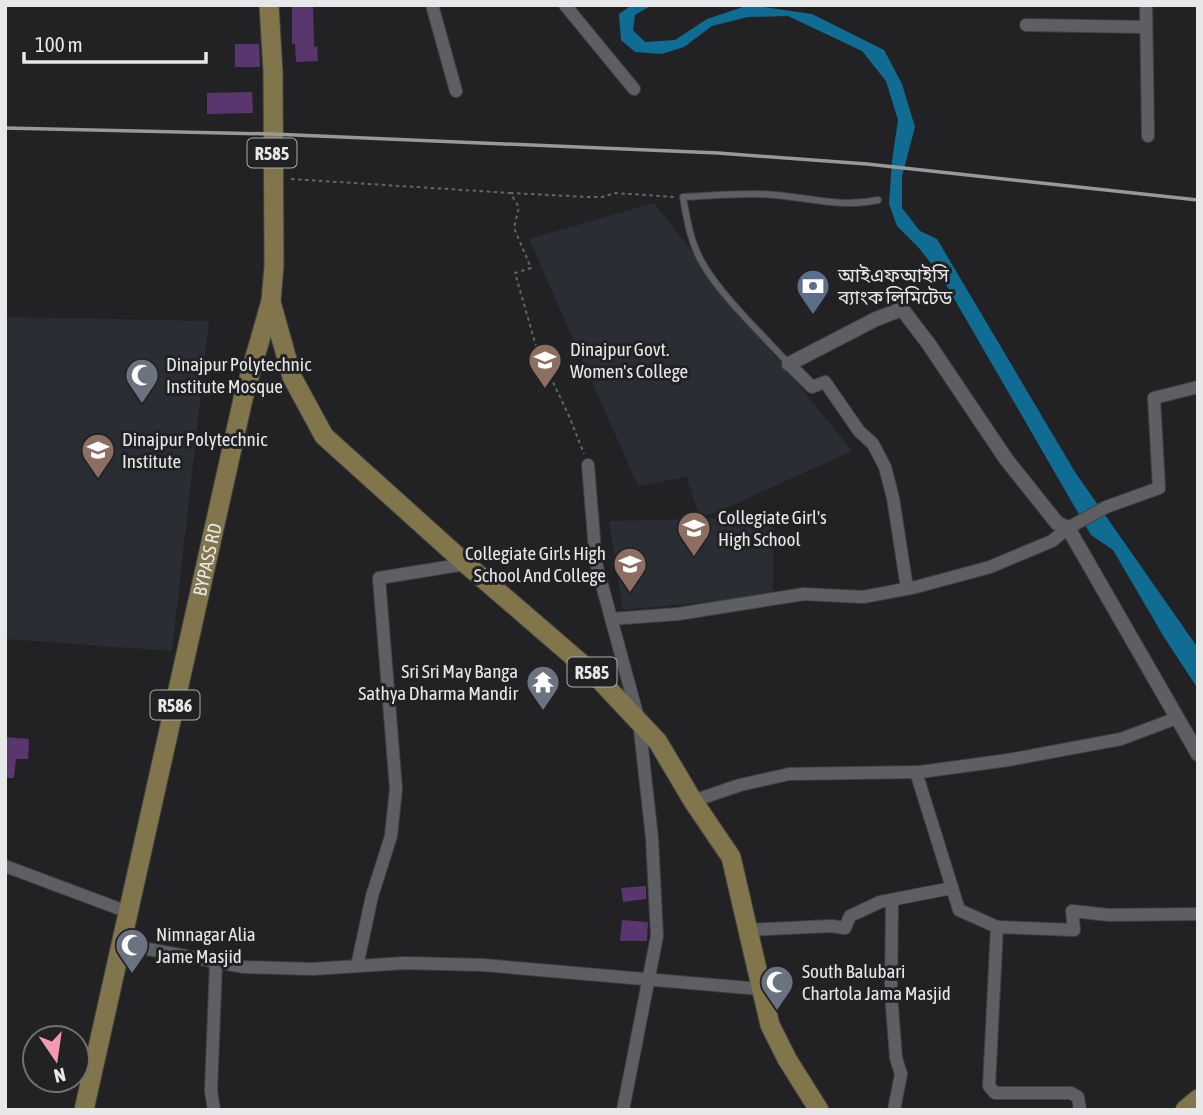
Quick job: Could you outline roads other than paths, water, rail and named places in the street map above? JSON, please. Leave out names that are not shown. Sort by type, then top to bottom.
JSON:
[{"type":"main road","name":"BYPASS RD","points":[[84,1110],[243,399],[271,301],[274,266],[273,72],[269,5]]},
{"type":"main road","name":"R585","points":[[271,301],[292,377],[324,436],[597,677],[658,742],[731,857],[770,1025],[787,1059],[819,1110]]},
{"type":"main road","points":[[1185,1110],[1198,1099]]},
{"type":"street","points":[[432,5],[456,91]]},
{"type":"street","points":[[565,5],[634,89]]},
{"type":"street","points":[[1146,5],[1148,136]]},
{"type":"street","points":[[1026,25],[1146,27]]},
{"type":"street","points":[[907,589],[893,498],[885,467],[873,444],[859,431],[825,382],[812,387],[789,365],[876,319],[902,309],[1006,459],[1057,523],[1068,528],[1198,754]]},
{"type":"street","points":[[611,619],[678,614],[804,594],[863,597],[907,589],[990,567],[1052,541],[1068,528],[1106,507],[1159,488],[1154,398],[1198,387]]},
{"type":"street","points":[[588,465],[596,563],[639,721],[652,838],[657,936],[623,1110]]},
{"type":"street","points":[[357,966],[372,896],[391,836],[396,789],[379,578],[466,564]]},
{"type":"street","points":[[693,801],[740,785],[789,774],[916,772],[1009,760],[1121,739],[1177,718]]},
{"type":"street","points":[[916,772],[959,911],[997,928],[1074,930],[1072,911],[1109,915],[1198,914]]},
{"type":"street","points":[[5,866],[128,912]]},
{"type":"street","points":[[747,930],[845,928],[850,916],[880,902],[952,888]]},
{"type":"street","points":[[892,900],[891,994],[896,1058],[901,1074],[894,1110]]},
{"type":"street","points":[[997,928],[989,1086],[995,1093],[1071,1093],[1078,1097],[1080,1110]]},
{"type":"street","points":[[121,944],[244,967],[312,970],[405,963],[483,965],[760,989]]},
{"type":"street","points":[[214,1110],[211,1091],[216,962]]},
{"type":"lane","points":[[789,365],[703,264],[688,230],[683,197],[775,195],[842,204],[877,200]]},
{"type":"water","points":[[632,5],[652,5],[635,15],[633,30],[645,42],[675,40],[707,19],[749,5],[812,14],[884,50],[902,84],[915,127],[902,176],[902,208],[920,231],[937,239],[1075,472],[1198,648],[1198,689],[1113,550],[1091,535],[941,276],[897,226],[889,204],[898,120],[886,81],[862,51],[788,16],[748,17],[712,26],[684,47],[662,54],[635,52],[621,40],[619,14]]},
{"type":"railway","points":[[5,128],[272,134],[718,153],[867,164],[1198,200]]},
{"type":"place","name":"আইএফআইসি ব্যাংক লিমিটেড","points":[[813,316]]},
{"type":"place","name":"Dinajpur Govt. Women's College","points":[[545,390]]},
{"type":"place","name":"Dinajpur Polytechnic Institute Mosque","points":[[142,405]]},
{"type":"place","name":"Dinajpur Polytechnic Institute","points":[[98,480]]},
{"type":"place","name":"Collegiate Girl's High School","points":[[694,558]]},
{"type":"place","name":"Collegiate Girls High School And College","points":[[630,594]]},
{"type":"place","name":"Sri Sri May Banga Sathya Dharma Mandir","points":[[543,712]]},
{"type":"place","name":"Nimnagar Alia Jame Masjid","points":[[132,975]]},
{"type":"place","name":"South Balubari Chartola Jama Masjid","points":[[777,1012]]}]
